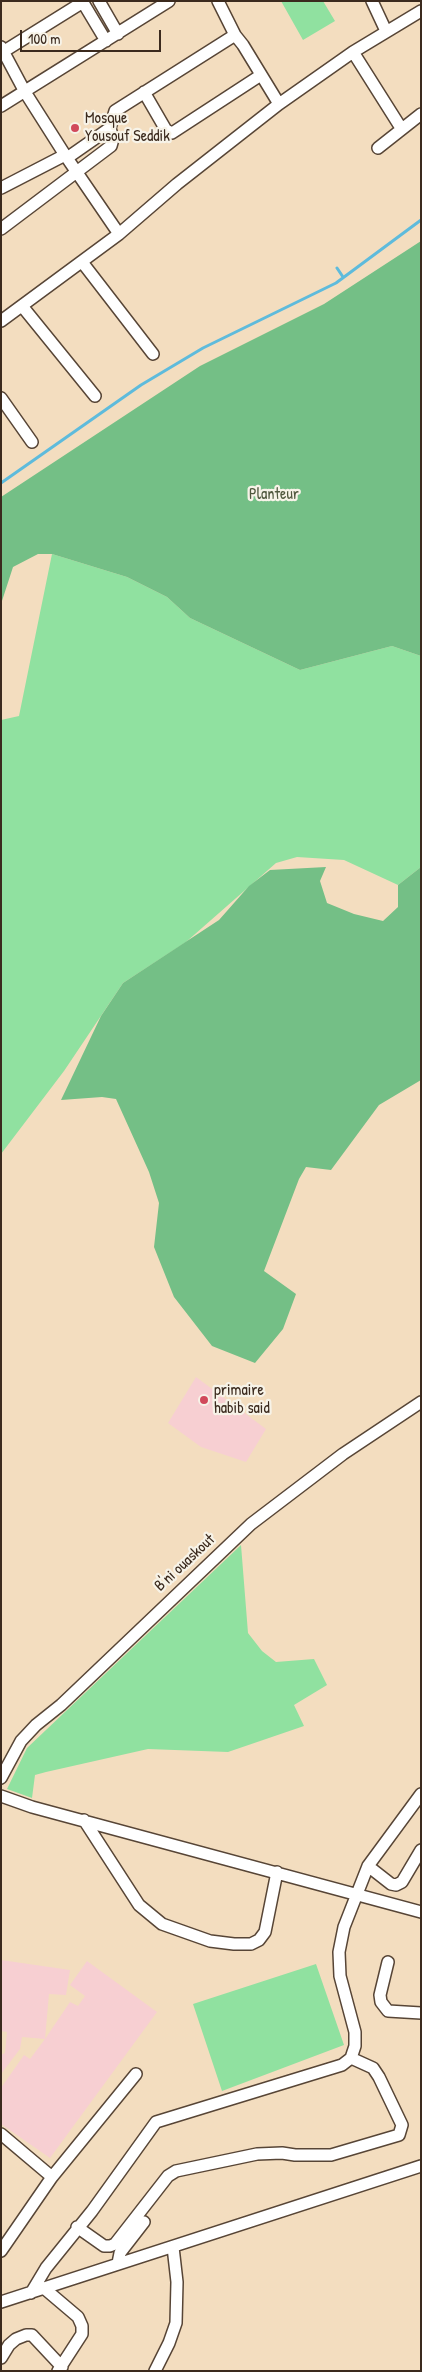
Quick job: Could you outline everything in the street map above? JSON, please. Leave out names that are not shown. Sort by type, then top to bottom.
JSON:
[{"type":"street","points":[[99,1],[118,34]]},
{"type":"street","points":[[218,1],[235,35],[279,104]]},
{"type":"street","points":[[372,1],[386,31]]},
{"type":"street","points":[[106,41],[83,2],[2,50],[25,92],[119,234]]},
{"type":"street","points":[[1,106],[118,34],[164,2]]},
{"type":"street","points":[[1,321],[119,234],[177,184],[279,104],[352,52],[421,11]]},
{"type":"street","points":[[1,229],[112,146],[113,139],[110,128],[114,111],[235,35]]},
{"type":"street","points":[[352,52],[401,128]]},
{"type":"street","points":[[144,92],[166,130],[172,133],[262,75]]},
{"type":"street","points":[[378,148],[421,114]]},
{"type":"street","points":[[1,188],[66,156],[110,128]]},
{"type":"street","points":[[82,262],[152,354]]},
{"type":"street","points":[[22,306],[95,396]]},
{"type":"street","points":[[1,398],[32,442]]},
{"type":"street","name":"B'ni ouaskout","points":[[1,1778],[21,1741],[36,1725],[61,1705],[251,1524],[343,1454],[421,1402]]},
{"type":"street","points":[[31,2293],[46,2268],[77,2227],[92,2211],[156,2122],[342,2065],[351,2058],[355,2046],[355,2032],[340,1976],[339,1952],[344,1927],[368,1866],[421,1794]]},
{"type":"street","points":[[1,1797],[421,1912]]},
{"type":"street","points":[[84,1820],[138,1905],[162,1924],[210,1941],[252,1944],[259,1940],[264,1932],[277,1872]]},
{"type":"street","points":[[368,1866],[390,1884],[396,1885],[402,1882],[421,1850]]},
{"type":"street","points":[[388,1962],[380,1995],[381,2002],[388,2010],[421,2013]]},
{"type":"street","points":[[77,2227],[104,2246],[110,2246],[115,2244],[168,2176],[176,2171],[257,2154],[282,2152],[295,2155],[331,2156],[399,2134],[402,2125],[379,2077],[373,2068],[351,2058]]},
{"type":"street","points":[[1,2251],[52,2177],[136,2074]]},
{"type":"street","points":[[1,2134],[52,2177]]},
{"type":"street","points":[[1,2302],[421,2166]]},
{"type":"street","points":[[118,2263],[120,2253],[144,2222]]},
{"type":"street","points":[[155,2371],[169,2343],[176,2323],[177,2282],[174,2247]]},
{"type":"street","points":[[1,2358],[9,2345],[16,2339],[32,2335],[60,2369],[82,2334],[82,2326],[78,2317],[45,2289]]},
{"type":"shaded area","name":"primaire habib said","points":[[196,1377],[266,1429],[246,1462],[201,1447],[168,1423]]},
{"type":"shaded area","points":[[1,1960],[70,1970],[66,1995],[49,1994],[45,2039],[22,2037],[20,2049],[1,2074],[1,2055],[5,2053],[7,2032],[1,2031]]},
{"type":"shaded area","points":[[87,1961],[157,2012],[50,2158],[1,2124],[1,2088],[24,2055],[30,2059],[70,2002],[78,2006],[85,1996],[70,1985]]},
{"type":"green space","points":[[281,1],[323,1],[335,21],[303,40]]},
{"type":"green space","name":"Planteur","points":[[421,241],[421,656],[392,646],[300,670],[190,618],[167,597],[127,577],[52,554],[38,554],[13,567],[1,604],[1,497],[200,366],[324,304]]},
{"type":"green space","points":[[52,554],[127,577],[167,597],[190,618],[300,670],[392,646],[421,656],[421,867],[398,885],[344,860],[297,857],[276,863],[186,942],[123,983],[64,1071],[1,1154],[1,720],[19,716]]},
{"type":"green space","points":[[326,867],[320,881],[327,903],[354,914],[383,921],[398,907],[398,885],[421,867],[421,1080],[379,1105],[331,1170],[306,1167],[299,1179],[264,1271],[296,1294],[283,1329],[255,1363],[212,1346],[174,1297],[154,1247],[159,1203],[149,1172],[116,1099],[102,1097],[61,1100],[101,1016],[123,983],[219,920],[249,886],[270,870]]},
{"type":"green space","points":[[241,1545],[248,1633],[262,1651],[276,1662],[314,1659],[327,1685],[294,1705],[304,1726],[228,1752],[148,1749],[46,1772],[35,1775],[32,1798],[7,1789],[27,1748]]},
{"type":"green space","points":[[316,1964],[344,2045],[222,2091],[193,2004]]},
{"type":"waterway","points":[[1,483],[141,385],[203,348],[336,283],[421,220]]},
{"type":"waterway","points":[[337,268],[343,277]]},
{"type":"place","name":"Mosque Yousouf Seddik","points":[[75,128]]},
{"type":"place","name":"primaire habib said","points":[[204,1400]]}]
